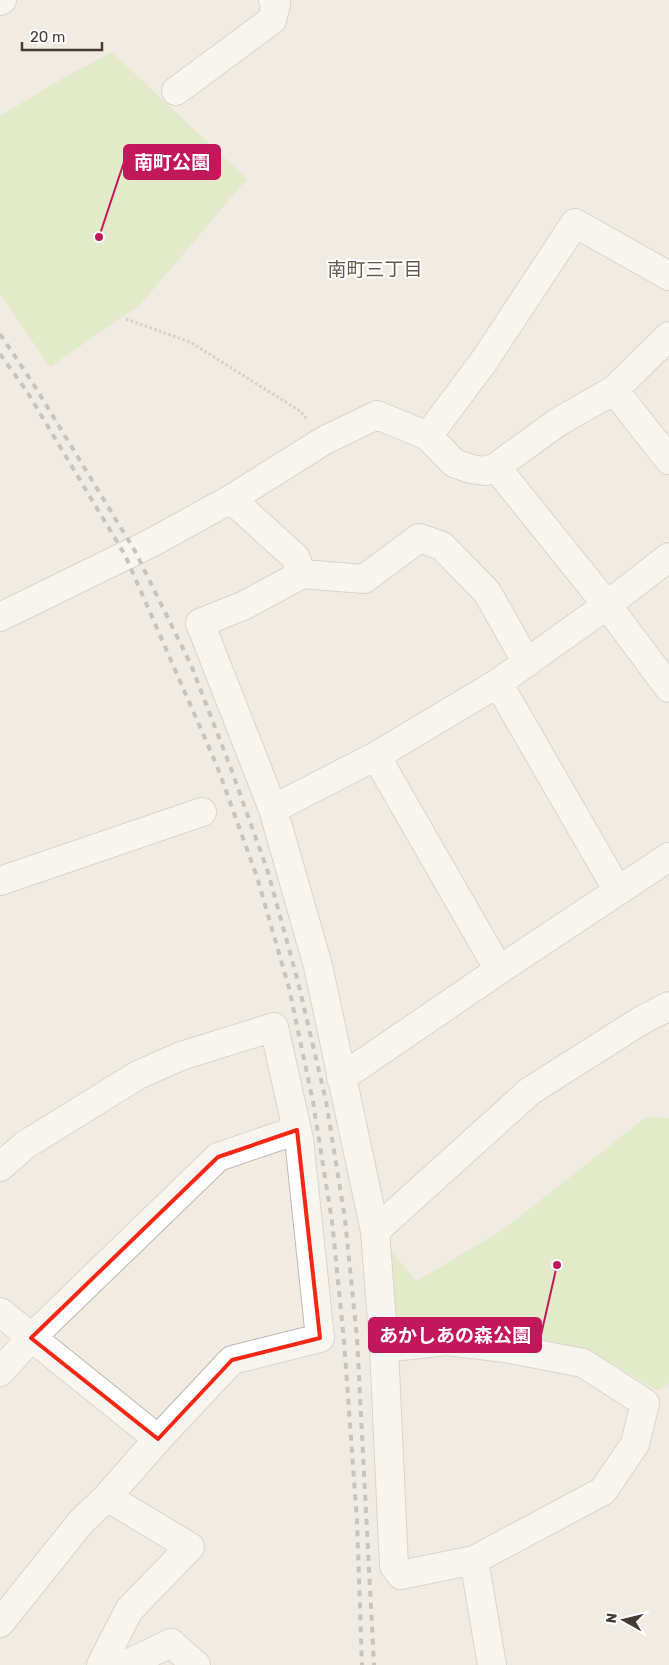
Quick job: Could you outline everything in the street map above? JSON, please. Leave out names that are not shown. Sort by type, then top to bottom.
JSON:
[{"type":"street","points":[[176,91],[272,20],[276,4],[273,0]]},
{"type":"street","points":[[428,436],[484,361],[575,223],[669,276]]},
{"type":"street","points":[[0,617],[151,543],[232,499],[325,440],[377,415],[428,436],[454,463],[471,469],[485,471],[496,467],[558,422],[614,390],[669,336]]},
{"type":"street","points":[[614,390],[669,460]]},
{"type":"street","points":[[496,467],[607,605],[669,688]]},
{"type":"street","points":[[232,499],[295,557],[302,574]]},
{"type":"street","points":[[384,1348],[447,1341],[506,1348],[584,1363],[645,1403],[635,1444],[603,1491],[474,1560],[402,1575],[394,1566],[384,1348],[374,1231],[318,966],[272,809],[200,623],[245,604],[302,574],[364,579],[419,538],[442,546],[487,592],[527,663]]},
{"type":"street","points":[[272,809],[376,756],[498,683],[669,558]]},
{"type":"street","points":[[498,683],[618,892]]},
{"type":"street","points":[[376,756],[499,970]]},
{"type":"street","points":[[0,881],[202,812]]},
{"type":"street","points":[[341,1078],[669,857]]},
{"type":"street","points":[[374,1231],[530,1091],[642,1020],[669,1006]]},
{"type":"street","points":[[0,1167],[25,1145],[138,1075],[181,1056],[274,1027],[297,1130],[320,1338],[232,1360],[107,1497],[81,1522],[0,1623]]},
{"type":"street","points":[[0,1372],[31,1338],[218,1157],[297,1130]]},
{"type":"street","points":[[0,1312],[158,1439]]},
{"type":"street","points":[[101,1665],[129,1610],[190,1547],[107,1497]]},
{"type":"street","points":[[474,1560],[492,1665]]},
{"type":"street","points":[[125,1665],[171,1643],[196,1665]]},
{"type":"path","points":[[126,319],[190,342],[300,411],[325,440]]},
{"type":"highlighted area","points":[[297,1130],[320,1338],[232,1360],[158,1439],[31,1338],[218,1157]]},
{"type":"green space","points":[[112,52],[247,179],[141,304],[50,367],[0,294],[0,116],[63,78]]},
{"type":"green space","points":[[646,1117],[669,1118],[669,1383],[658,1391],[595,1354],[389,1323],[388,1248],[417,1281],[504,1229]]},
{"type":"railway","points":[[0,334],[34,385],[135,551],[191,665],[268,872],[298,982],[326,1101],[345,1219],[357,1338],[374,1665]]},
{"type":"railway","points":[[0,354],[26,390],[125,555],[217,766],[257,877],[289,988],[313,1102],[332,1221],[344,1341],[357,1521],[362,1665]]},
{"type":"place","name":"南町公園","points":[[99,237]]},
{"type":"place","name":"あかしあの森公園","points":[[557,1265]]},
{"type":"district","name":"南町三丁目","points":[[375,269]]}]
